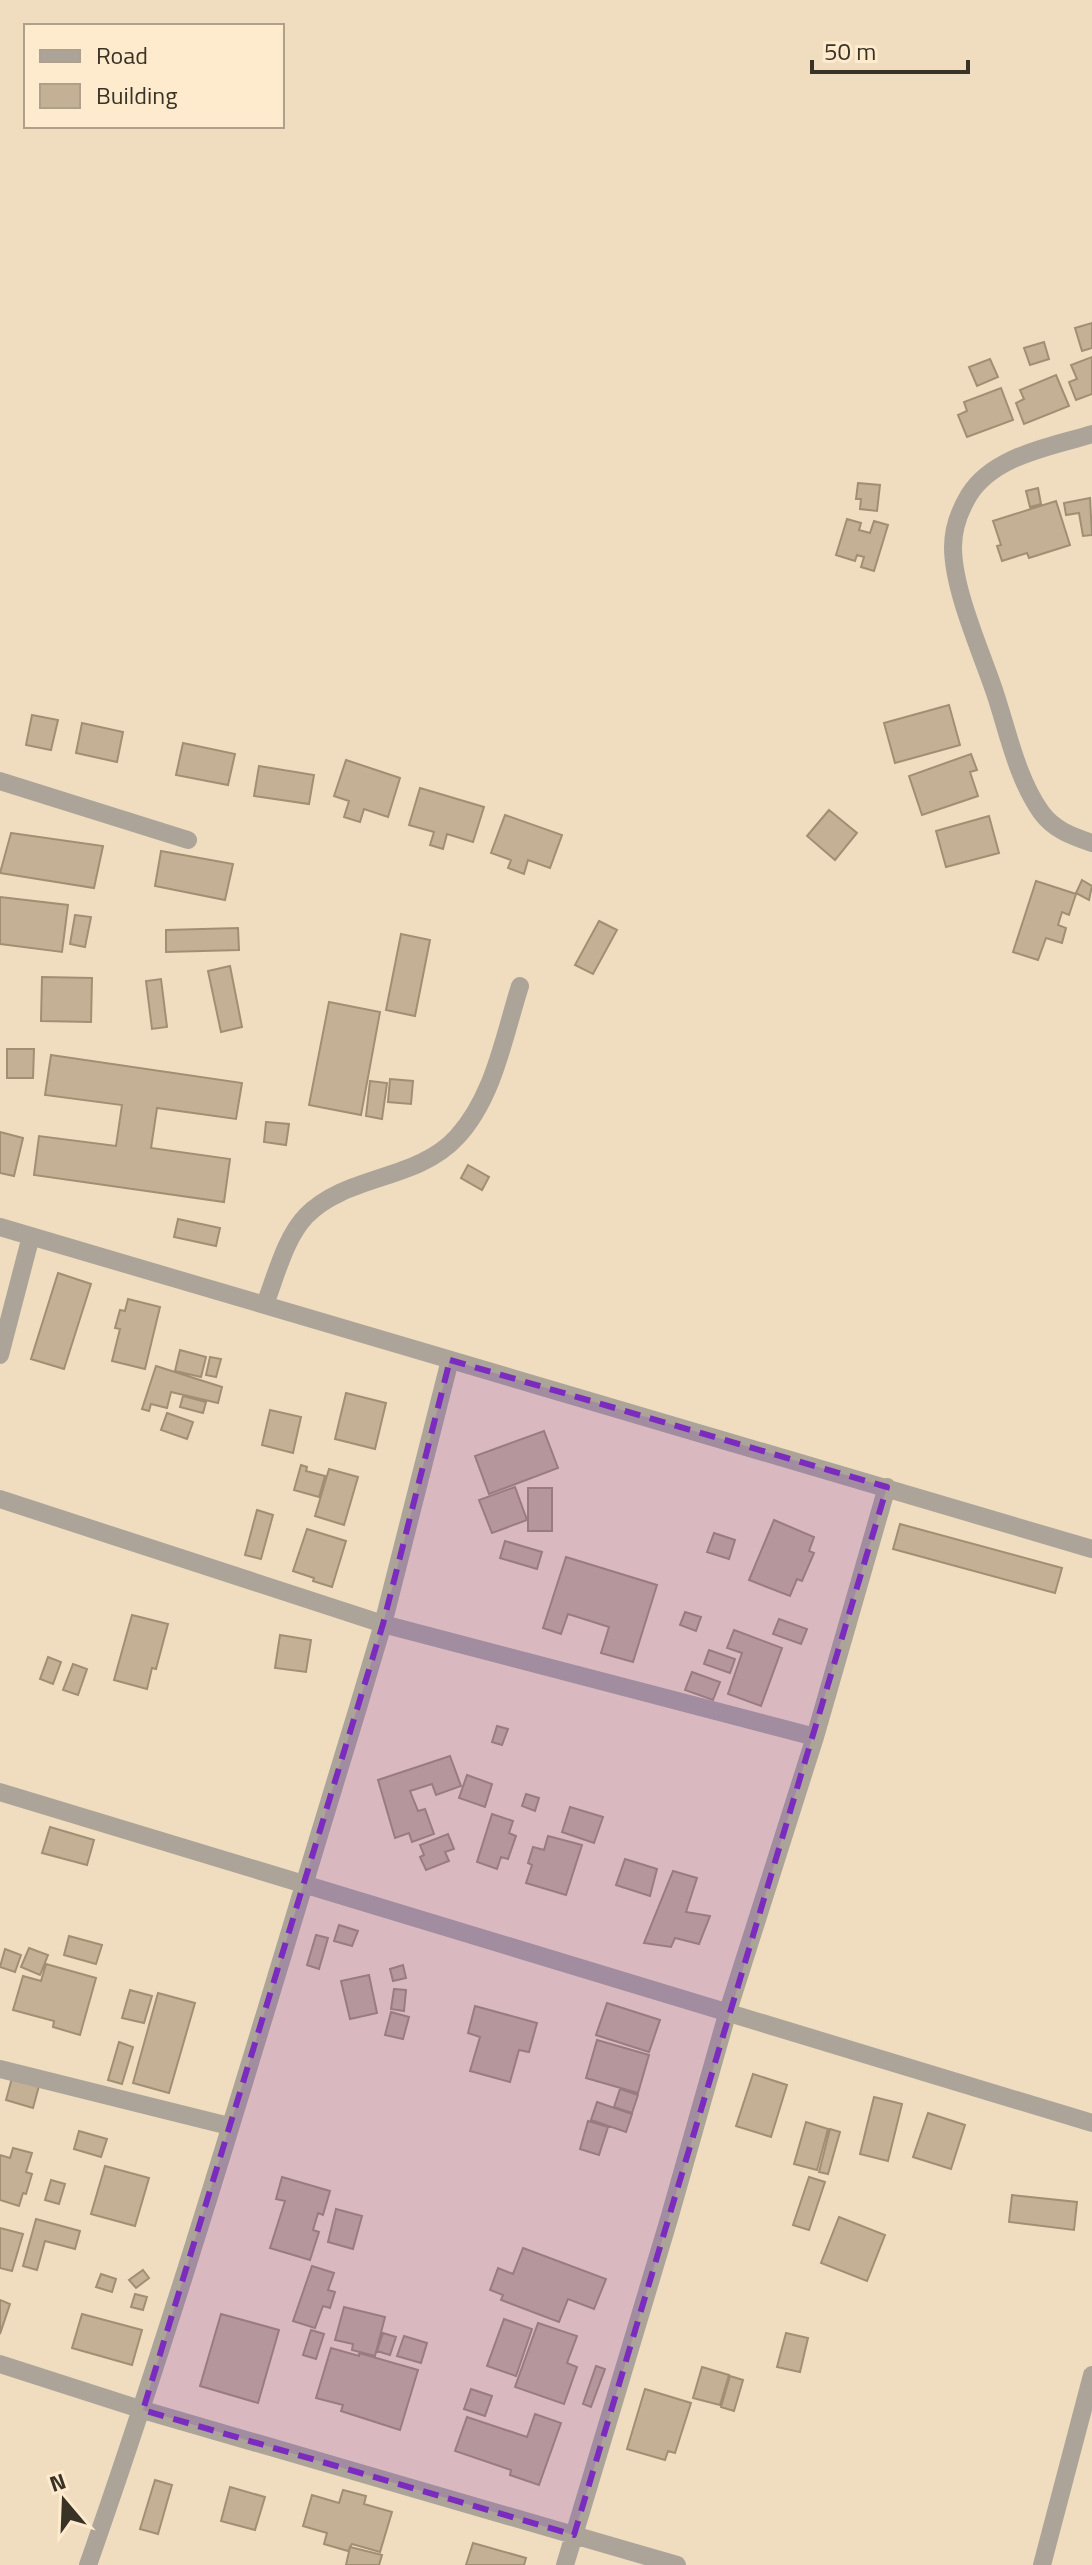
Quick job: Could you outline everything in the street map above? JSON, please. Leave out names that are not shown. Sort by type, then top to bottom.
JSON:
[{"type":"street","points":[[1092,434],[1012,460],[988,474],[969,495],[955,527],[953,545],[961,591],[1025,782],[1042,813],[1054,826],[1092,843]]},
{"type":"street","points":[[0,781],[188,840]]},
{"type":"street","points":[[265,1304],[293,1235],[304,1218],[321,1203],[436,1157],[458,1136],[486,1093],[520,986]]},
{"type":"street","points":[[0,1227],[1092,1549]]},
{"type":"street","points":[[0,1355],[31,1236]]},
{"type":"street","points":[[88,2565],[143,2410],[383,1624],[450,1360]]},
{"type":"street","points":[[565,2565],[728,2011],[815,1737],[887,1487]]},
{"type":"street","points":[[0,1499],[383,1624],[815,1737]]},
{"type":"street","points":[[0,1792],[1092,2123]]},
{"type":"street","points":[[0,2069],[229,2126]]},
{"type":"street","points":[[0,2364],[143,2410],[677,2565]]},
{"type":"street","points":[[1042,2565],[1092,2375]]},
{"type":"highlighted area","points":[[450,1360],[887,1487],[574,2535],[143,2410],[383,1624]]},
{"type":"building","points":[[1092,323],[1092,348],[1082,351],[1075,328]]},
{"type":"building","points":[[1044,342],[1049,359],[1030,365],[1024,348]]},
{"type":"building","points":[[1092,357],[1092,394],[1076,400],[1069,382],[1077,379],[1071,365]]},
{"type":"building","points":[[990,359],[998,377],[977,386],[969,367]]},
{"type":"building","points":[[1056,375],[1069,406],[1024,424],[1016,403],[1024,399],[1020,390]]},
{"type":"building","points":[[1001,388],[1013,420],[967,437],[958,415],[967,411],[964,402]]},
{"type":"building","points":[[858,483],[880,485],[877,511],[860,509],[861,499],[856,499]]},
{"type":"building","points":[[1038,488],[1041,504],[1030,507],[1026,491]]},
{"type":"building","points":[[1090,498],[1092,535],[1083,536],[1079,513],[1066,515],[1064,503]]},
{"type":"building","points":[[1056,501],[1070,545],[1029,558],[1027,553],[1002,561],[997,546],[1001,545],[993,521]]},
{"type":"building","points":[[847,519],[861,523],[859,530],[870,533],[874,521],[888,525],[874,571],[861,567],[864,557],[857,555],[855,561],[836,555]]},
{"type":"building","points":[[949,705],[960,745],[895,763],[884,723]]},
{"type":"building","points":[[32,715],[58,720],[51,750],[26,745]]},
{"type":"building","points":[[82,723],[123,732],[117,762],[76,753]]},
{"type":"building","points":[[183,743],[235,754],[228,785],[176,775]]},
{"type":"building","points":[[971,754],[977,770],[970,772],[978,796],[922,815],[909,776]]},
{"type":"building","points":[[346,760],[400,778],[388,817],[364,809],[360,822],[344,817],[349,801],[334,796]]},
{"type":"building","points":[[259,766],[314,775],[309,804],[254,796]]},
{"type":"building","points":[[420,788],[484,807],[473,842],[447,834],[443,849],[430,845],[434,832],[409,825]]},
{"type":"building","points":[[829,810],[857,833],[835,860],[807,836]]},
{"type":"building","points":[[505,815],[562,835],[550,868],[528,860],[524,874],[508,868],[511,860],[491,853]]},
{"type":"building","points":[[989,816],[999,853],[946,867],[936,831]]},
{"type":"building","points":[[11,833],[103,846],[94,888],[0,873]]},
{"type":"building","points":[[161,851],[233,864],[225,900],[155,886]]},
{"type":"building","points":[[1082,880],[1092,886],[1089,900],[1076,893]]},
{"type":"building","points":[[1036,881],[1076,894],[1069,915],[1062,912],[1058,925],[1066,928],[1062,943],[1046,938],[1038,960],[1013,952]]},
{"type":"building","points":[[0,897],[68,905],[62,952],[0,944]]},
{"type":"building","points":[[75,915],[91,917],[85,947],[70,944]]},
{"type":"building","points":[[599,921],[617,930],[593,974],[575,965]]},
{"type":"building","points":[[238,928],[239,950],[166,952],[166,930]]},
{"type":"building","points":[[401,934],[430,940],[415,1016],[386,1010]]},
{"type":"building","points":[[230,966],[242,1027],[221,1032],[208,971]]},
{"type":"building","points":[[42,977],[92,978],[91,1022],[41,1021]]},
{"type":"building","points":[[161,979],[167,1027],[152,1029],[146,981]]},
{"type":"building","points":[[329,1002],[380,1012],[361,1115],[309,1105]]},
{"type":"building","points":[[7,1049],[34,1049],[33,1078],[7,1078]]},
{"type":"building","points":[[51,1055],[242,1083],[236,1119],[157,1108],[151,1148],[230,1159],[224,1202],[34,1175],[39,1136],[116,1146],[122,1105],[45,1095]]},
{"type":"building","points":[[390,1079],[413,1081],[411,1104],[388,1102]]},
{"type":"building","points":[[370,1081],[387,1083],[382,1119],[366,1116]]},
{"type":"building","points":[[266,1122],[289,1124],[286,1145],[264,1142]]},
{"type":"building","points":[[0,1132],[23,1138],[14,1176],[0,1173]]},
{"type":"building","points":[[468,1165],[489,1177],[482,1190],[461,1178]]},
{"type":"building","points":[[178,1219],[220,1228],[216,1246],[174,1237]]},
{"type":"building","points":[[58,1273],[91,1284],[64,1369],[31,1359]]},
{"type":"building","points":[[128,1299],[160,1307],[145,1369],[112,1361],[120,1329],[115,1328],[120,1310],[125,1311]]},
{"type":"building","points":[[180,1350],[206,1357],[201,1377],[175,1371]]},
{"type":"building","points":[[210,1357],[221,1359],[216,1377],[206,1375]]},
{"type":"building","points":[[156,1366],[222,1387],[218,1403],[171,1392],[167,1408],[151,1404],[149,1411],[142,1409]]},
{"type":"building","points":[[346,1393],[386,1403],[375,1449],[335,1439]]},
{"type":"building","points":[[183,1396],[206,1402],[203,1413],[180,1407]]},
{"type":"building","points":[[270,1410],[301,1417],[293,1453],[262,1445]]},
{"type":"building","points":[[167,1413],[193,1422],[187,1439],[161,1430]]},
{"type":"building","points":[[544,1431],[558,1468],[489,1494],[475,1456]]},
{"type":"building","points":[[301,1465],[307,1467],[306,1471],[325,1476],[319,1497],[294,1490]]},
{"type":"building","points":[[329,1469],[358,1477],[344,1525],[315,1516]]},
{"type":"building","points":[[515,1487],[527,1520],[492,1533],[479,1500]]},
{"type":"building","points":[[528,1488],[552,1488],[552,1531],[528,1531]]},
{"type":"building","points":[[257,1510],[273,1515],[261,1559],[245,1555]]},
{"type":"building","points":[[774,1520],[814,1537],[809,1551],[814,1553],[802,1581],[797,1579],[790,1596],[749,1580]]},
{"type":"building","points":[[900,1524],[1062,1568],[1055,1593],[893,1549]]},
{"type":"building","points":[[307,1529],[346,1541],[332,1587],[293,1571]]},
{"type":"building","points":[[714,1533],[735,1540],[729,1559],[707,1552]]},
{"type":"building","points":[[505,1541],[542,1552],[537,1569],[500,1558]]},
{"type":"building","points":[[566,1557],[657,1585],[633,1662],[601,1653],[609,1627],[568,1614],[561,1634],[543,1628]]},
{"type":"building","points":[[685,1612],[701,1617],[696,1631],[680,1625]]},
{"type":"building","points":[[132,1615],[168,1624],[156,1669],[152,1668],[147,1689],[114,1680]]},
{"type":"building","points":[[779,1619],[807,1629],[801,1644],[773,1634]]},
{"type":"building","points":[[734,1630],[782,1648],[761,1706],[728,1694],[742,1653],[727,1648]]},
{"type":"building","points":[[280,1635],[311,1640],[306,1672],[275,1668]]},
{"type":"building","points":[[709,1650],[735,1659],[730,1673],[704,1664]]},
{"type":"building","points":[[48,1657],[61,1662],[53,1684],[40,1679]]},
{"type":"building","points":[[73,1664],[87,1669],[78,1695],[63,1690]]},
{"type":"building","points":[[692,1672],[720,1682],[713,1700],[685,1690]]},
{"type":"building","points":[[497,1726],[508,1729],[502,1745],[492,1742]]},
{"type":"building","points":[[450,1756],[461,1786],[436,1795],[432,1784],[410,1791],[418,1811],[425,1809],[434,1834],[412,1842],[409,1833],[395,1838],[378,1780]]},
{"type":"building","points":[[467,1775],[492,1784],[485,1807],[459,1798]]},
{"type":"building","points":[[526,1794],[539,1798],[535,1811],[522,1806]]},
{"type":"building","points":[[570,1807],[603,1817],[594,1843],[562,1832]]},
{"type":"building","points":[[492,1814],[513,1821],[509,1833],[516,1836],[508,1859],[501,1857],[497,1869],[477,1862]]},
{"type":"building","points":[[50,1827],[94,1840],[87,1865],[42,1853]]},
{"type":"building","points":[[448,1834],[454,1849],[445,1852],[449,1861],[426,1870],[420,1857],[424,1855],[420,1845]]},
{"type":"building","points":[[548,1836],[582,1845],[566,1895],[526,1883],[532,1865],[528,1863],[533,1847],[544,1850]]},
{"type":"building","points":[[625,1859],[657,1869],[650,1896],[616,1885]]},
{"type":"building","points":[[673,1871],[697,1878],[686,1912],[710,1916],[699,1944],[675,1938],[671,1947],[644,1943]]},
{"type":"building","points":[[339,1925],[358,1931],[352,1946],[334,1941]]},
{"type":"building","points":[[316,1935],[328,1938],[319,1969],[307,1965]]},
{"type":"building","points":[[69,1936],[102,1945],[96,1964],[64,1955]]},
{"type":"building","points":[[29,1948],[48,1955],[40,1975],[21,1967]]},
{"type":"building","points":[[5,1949],[21,1955],[15,1972],[0,1967]]},
{"type":"building","points":[[46,1964],[96,1978],[80,2035],[53,2027],[54,2021],[13,2010],[23,1976],[41,1981]]},
{"type":"building","points":[[403,1965],[406,1978],[393,1981],[390,1969]]},
{"type":"building","points":[[369,1975],[377,2013],[350,2019],[341,1981]]},
{"type":"building","points":[[394,1989],[406,1990],[404,2011],[391,2009]]},
{"type":"building","points":[[130,1990],[152,1996],[144,2023],[122,2018]]},
{"type":"building","points":[[158,1993],[195,2003],[169,2093],[133,2083]]},
{"type":"building","points":[[607,2003],[660,2020],[649,2052],[596,2035]]},
{"type":"building","points":[[475,2006],[537,2023],[529,2052],[519,2050],[510,2082],[470,2071],[480,2037],[468,2033]]},
{"type":"building","points":[[391,2012],[409,2017],[403,2039],[385,2035]]},
{"type":"building","points":[[597,2040],[649,2055],[638,2093],[586,2078]]},
{"type":"building","points":[[119,2042],[133,2047],[122,2084],[108,2080]]},
{"type":"building","points":[[753,2074],[787,2085],[771,2137],[736,2126]]},
{"type":"building","points":[[12,2078],[39,2086],[33,2108],[6,2100]]},
{"type":"building","points":[[620,2089],[638,2095],[632,2113],[614,2107]]},
{"type":"building","points":[[874,2097],[902,2104],[888,2161],[860,2154]]},
{"type":"building","points":[[597,2102],[632,2114],[626,2132],[591,2120]]},
{"type":"building","points":[[928,2113],[965,2125],[951,2169],[913,2157]]},
{"type":"building","points":[[588,2121],[608,2127],[599,2155],[580,2149]]},
{"type":"building","points":[[806,2122],[828,2129],[817,2170],[794,2164]]},
{"type":"building","points":[[830,2129],[840,2132],[828,2174],[819,2172]]},
{"type":"building","points":[[79,2131],[107,2139],[101,2157],[74,2149]]},
{"type":"building","points":[[13,2148],[32,2153],[26,2172],[32,2174],[19,2206],[0,2200],[0,2155],[10,2158]]},
{"type":"building","points":[[105,2166],[149,2178],[135,2226],[91,2214]]},
{"type":"building","points":[[282,2177],[330,2191],[323,2215],[318,2213],[313,2230],[319,2232],[310,2260],[270,2248],[285,2201],[276,2199]]},
{"type":"building","points":[[809,2177],[825,2182],[809,2230],[793,2225]]},
{"type":"building","points":[[51,2180],[65,2184],[59,2204],[45,2200]]},
{"type":"building","points":[[1012,2195],[1077,2202],[1074,2230],[1009,2222]]},
{"type":"building","points":[[336,2209],[362,2216],[353,2249],[328,2242]]},
{"type":"building","points":[[839,2217],[885,2235],[867,2281],[821,2263]]},
{"type":"building","points":[[36,2219],[80,2231],[75,2249],[45,2241],[37,2270],[23,2266]]},
{"type":"building","points":[[0,2228],[23,2234],[12,2271],[0,2268]]},
{"type":"building","points":[[523,2248],[606,2279],[594,2309],[568,2299],[559,2322],[501,2300],[503,2295],[490,2290],[498,2268],[513,2274]]},
{"type":"building","points":[[312,2266],[334,2273],[328,2290],[335,2292],[330,2308],[323,2306],[315,2328],[293,2321]]},
{"type":"building","points":[[143,2270],[149,2278],[136,2288],[129,2280]]},
{"type":"building","points":[[101,2274],[116,2279],[112,2292],[96,2287]]},
{"type":"building","points":[[135,2294],[147,2297],[143,2310],[131,2307]]},
{"type":"building","points":[[0,2300],[10,2304],[0,2334]]},
{"type":"building","points":[[344,2307],[385,2317],[375,2356],[352,2350],[353,2344],[335,2340]]},
{"type":"building","points":[[82,2314],[142,2330],[132,2365],[72,2348]]},
{"type":"building","points":[[221,2314],[279,2330],[258,2403],[200,2386]]},
{"type":"building","points":[[504,2319],[532,2329],[516,2376],[487,2366]]},
{"type":"building","points":[[538,2323],[577,2336],[567,2363],[577,2367],[564,2404],[515,2387]]},
{"type":"building","points":[[311,2330],[324,2334],[316,2359],[303,2355]]},
{"type":"building","points":[[383,2333],[396,2337],[390,2355],[377,2351]]},
{"type":"building","points":[[786,2333],[808,2338],[800,2372],[777,2367]]},
{"type":"building","points":[[404,2336],[427,2343],[421,2363],[397,2356]]},
{"type":"building","points":[[331,2348],[418,2370],[400,2430],[341,2411],[343,2405],[316,2398]]},
{"type":"building","points":[[596,2366],[605,2369],[591,2407],[583,2404]]},
{"type":"building","points":[[702,2367],[729,2375],[720,2405],[693,2398]]},
{"type":"building","points":[[730,2376],[743,2380],[734,2411],[721,2407]]},
{"type":"building","points":[[471,2389],[492,2396],[485,2416],[464,2409]]},
{"type":"building","points":[[645,2389],[691,2403],[675,2453],[668,2451],[665,2460],[627,2449]]},
{"type":"building","points":[[535,2414],[561,2423],[539,2485],[510,2475],[511,2470],[455,2451],[467,2417],[527,2437]]},
{"type":"building","points":[[155,2480],[172,2485],[158,2534],[140,2529]]},
{"type":"building","points":[[230,2487],[265,2497],[255,2530],[221,2521]]},
{"type":"building","points":[[343,2490],[366,2496],[364,2504],[392,2512],[380,2552],[352,2544],[348,2551],[324,2544],[327,2533],[303,2526],[312,2495],[339,2503]]},
{"type":"building","points":[[473,2543],[526,2558],[524,2565],[466,2565]]},
{"type":"building","points":[[350,2547],[382,2555],[379,2565],[346,2565]]}]
